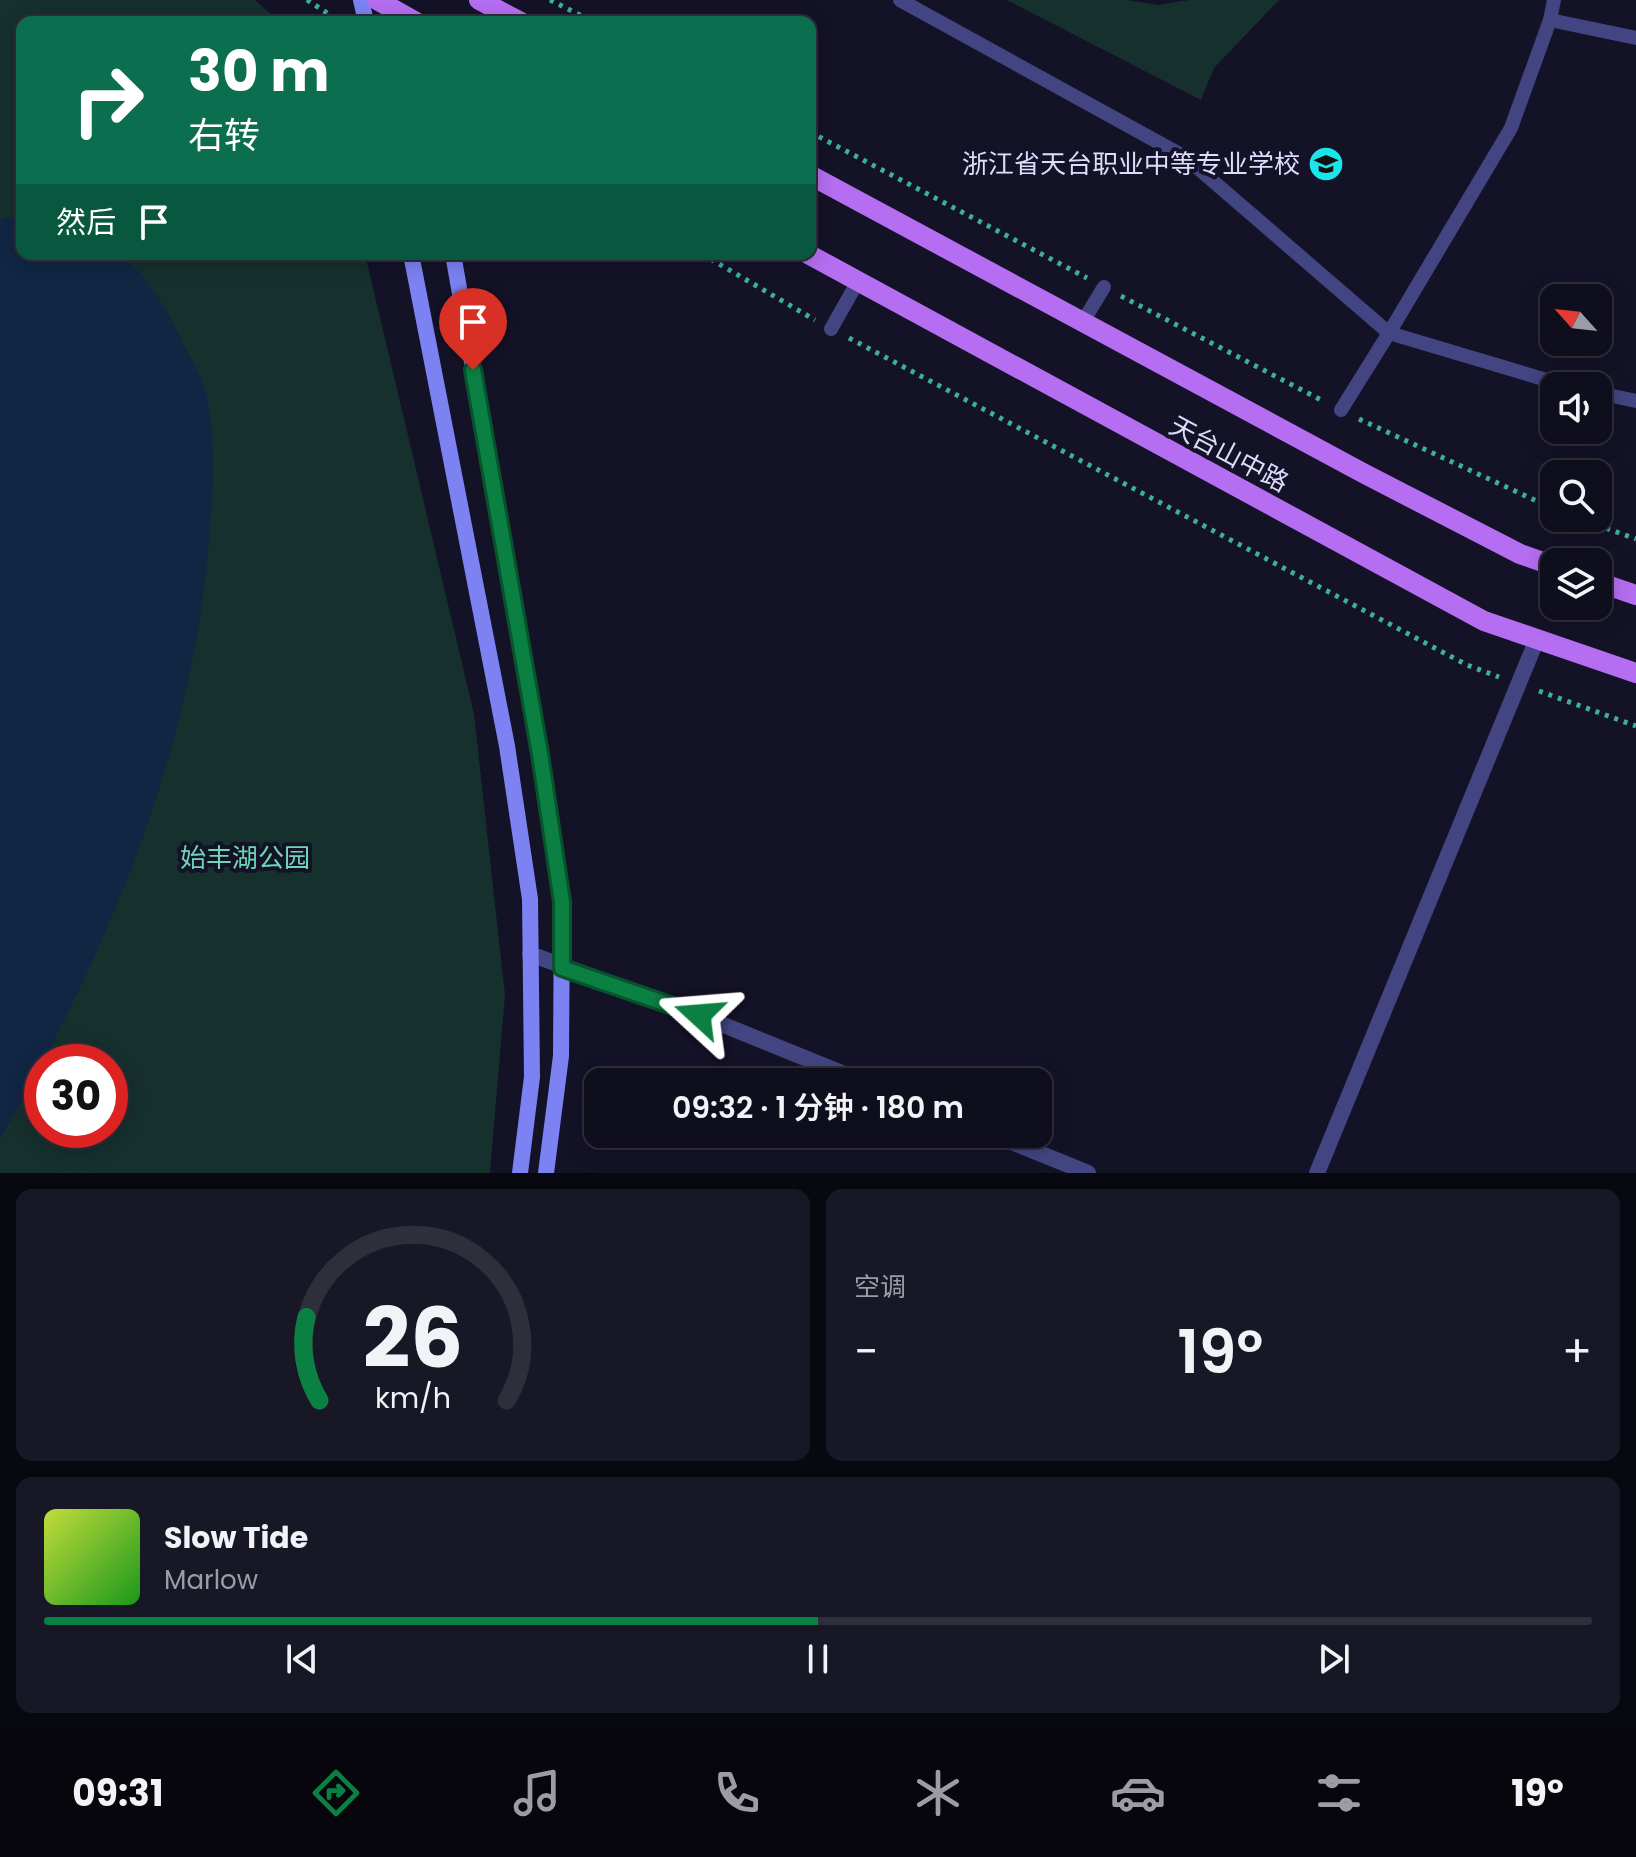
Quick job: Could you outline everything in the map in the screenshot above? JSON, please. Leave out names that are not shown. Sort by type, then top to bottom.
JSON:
[{"type":"main road","points":[[377,0],[404,16]]},
{"type":"main road","points":[[479,0],[510,16]]},
{"type":"main road","name":"天台山中路","points":[[816,178],[1363,473],[1520,554],[1540,561]]},
{"type":"main road","name":"天台山中路","points":[[816,259],[1484,621],[1636,673]]},
{"type":"main road","points":[[412,260],[507,746],[530,899],[532,1077],[520,1173]]},
{"type":"main road","points":[[454,260],[536,724],[562,902],[561,1056],[546,1173]]},
{"type":"main road","points":[[1612,587],[1636,595]]},
{"type":"street","points":[[1317,1173],[1537,639]]},
{"type":"street","points":[[530,954],[699,1015],[830,1068]]},
{"type":"street","points":[[1026,1148],[1088,1173]]},
{"type":"lane","points":[[900,0],[1185,157],[1389,333],[1540,378]]},
{"type":"lane","points":[[1341,410],[1511,128],[1550,20],[1554,0]]},
{"type":"lane","points":[[1550,20],[1636,38]]},
{"type":"lane","points":[[831,329],[857,283]]},
{"type":"lane","points":[[1084,320],[1104,287]]},
{"type":"lane","points":[[1612,396],[1636,401]]},
{"type":"path","points":[[307,0],[332,16]]},
{"type":"path","points":[[550,0],[582,16]]},
{"type":"path","points":[[816,135],[1341,410],[1540,502]]},
{"type":"path","points":[[711,260],[757,290],[1467,665],[1636,726]]},
{"type":"path","points":[[1612,530],[1636,539]]},
{"type":"green space","name":"始丰湖公园","points":[[0,0],[255,0],[272,16],[16,16],[16,260],[366,260],[474,714],[505,995],[490,1173],[0,1173]]},
{"type":"green space","points":[[1007,0],[1127,0],[1158,5],[1189,0],[1279,0],[1214,68],[1201,100]]},
{"type":"water","points":[[8,217],[16,219],[16,260],[125,260],[138,271],[169,315],[205,389],[212,433],[213,469],[209,541],[199,620],[184,699],[163,776],[138,852],[75,999],[52,1044],[24,1044],[24,1095],[0,1139],[0,219]]},
{"type":"place","name":"浙江省天台职业中等专业学校","points":[[1326,164]]},
{"type":"route","points":[[473,370],[536,724],[562,902],[562,968],[699,1015]]}]
